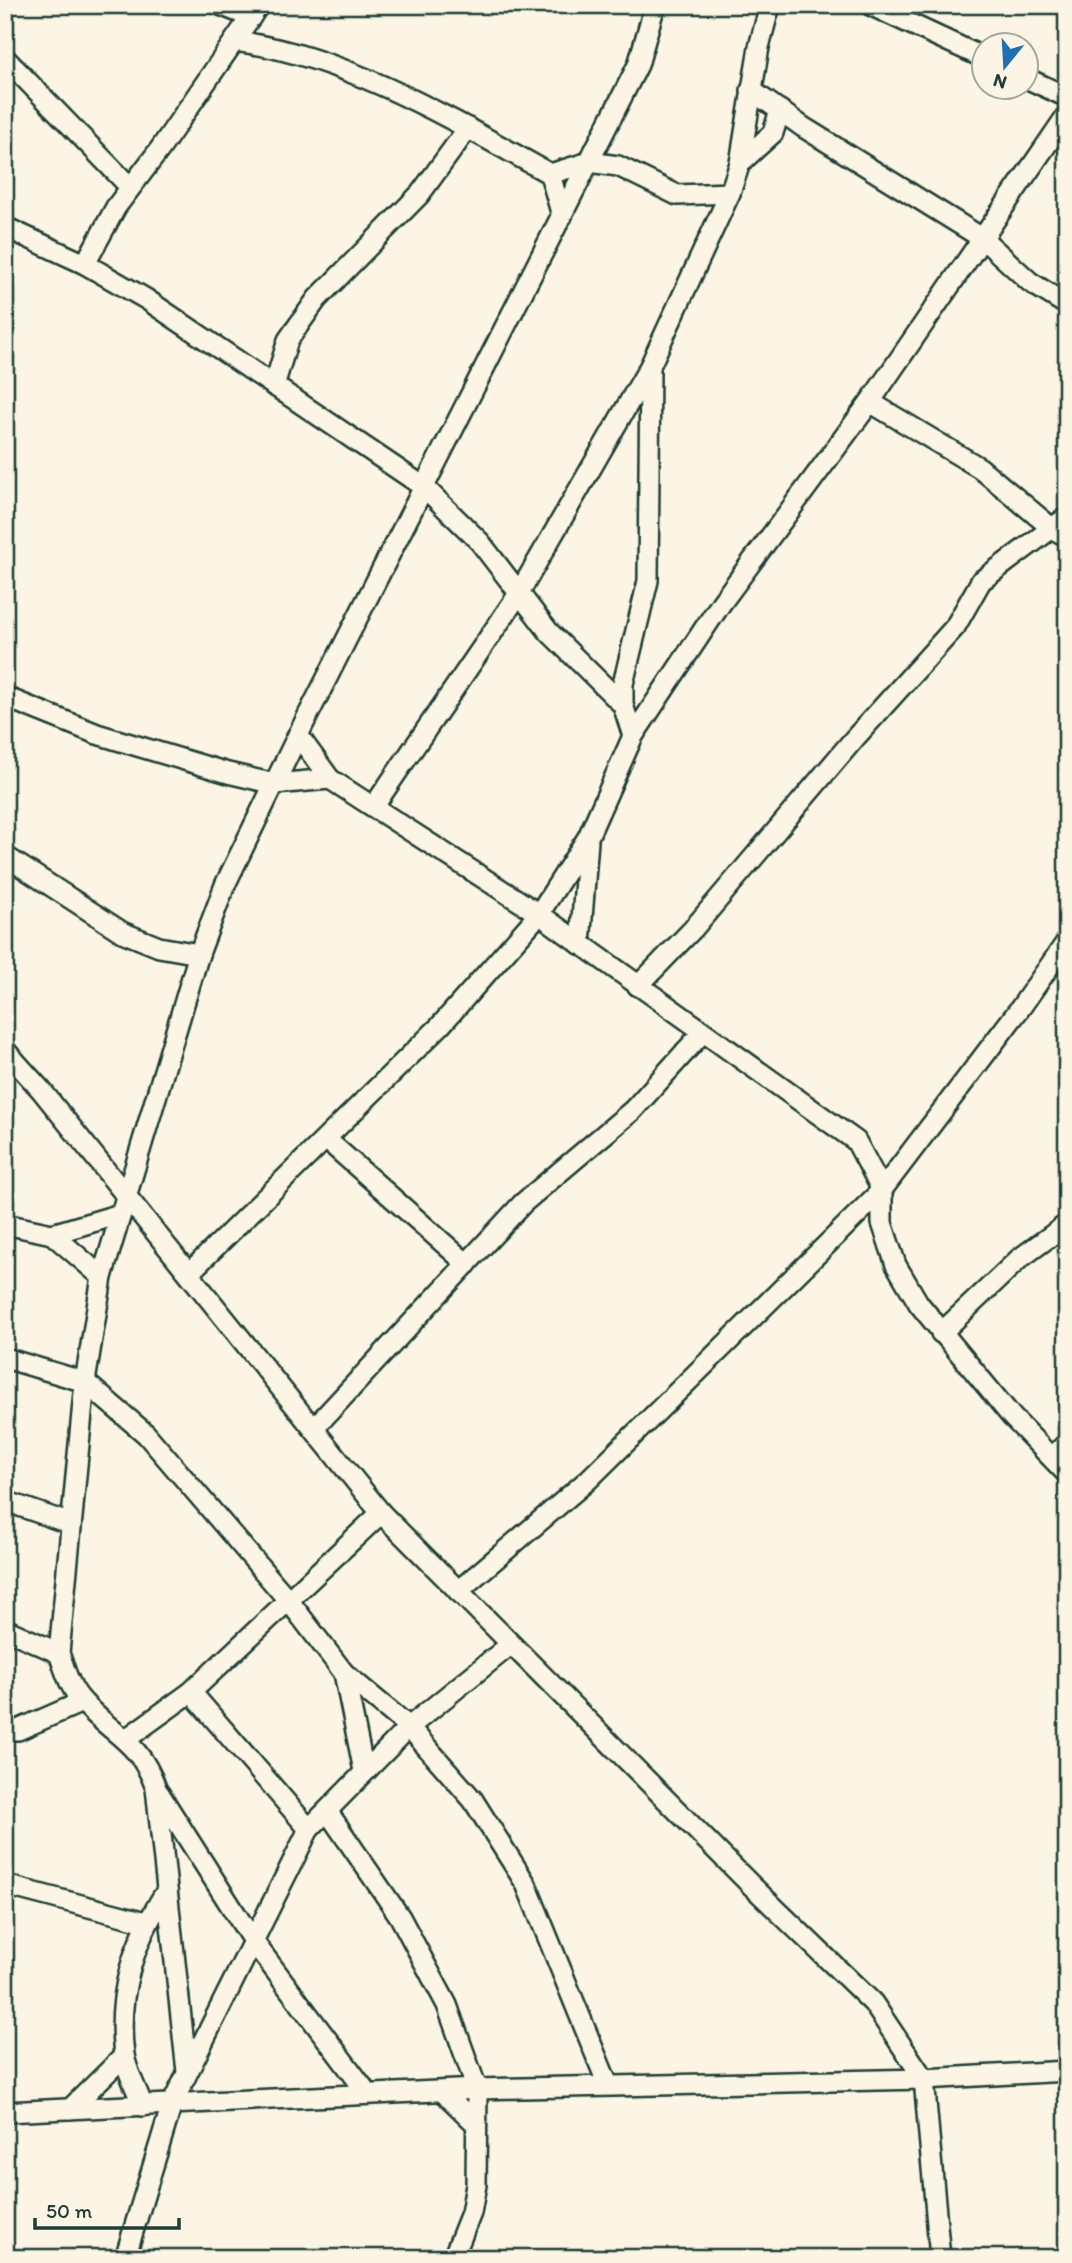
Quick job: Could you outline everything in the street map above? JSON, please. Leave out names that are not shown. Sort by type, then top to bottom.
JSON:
[{"type":"street","points":[[85,264],[130,187],[160,149],[255,11],[220,5]]},
{"type":"street","points":[[368,2094],[253,1941],[156,1788],[141,1756],[126,1739],[82,1702],[71,1684],[59,1653],[85,1382],[102,1277],[125,1195],[199,954],[225,885],[298,735],[638,65],[655,5]]},
{"type":"street","points":[[374,806],[518,595],[650,366],[730,193],[740,163],[751,90],[770,5]]},
{"type":"street","points":[[870,5],[970,51]]},
{"type":"street","points":[[235,41],[296,54],[376,84],[468,128],[551,174],[562,216]]},
{"type":"street","points":[[5,58],[130,187]]},
{"type":"street","points":[[1040,84],[1067,97]]},
{"type":"street","points":[[751,90],[803,127],[982,239],[1030,282],[1067,305]]},
{"type":"street","points":[[740,163],[773,133],[780,110]]},
{"type":"street","points":[[189,1273],[440,1026],[539,914],[588,837],[633,736],[722,603],[870,402],[1067,115]]},
{"type":"street","points":[[773,133],[803,127]]},
{"type":"street","points":[[274,386],[288,340],[317,299],[420,194],[468,128]]},
{"type":"street","points":[[551,174],[589,162],[618,166],[677,195],[730,193]]},
{"type":"street","points":[[5,226],[85,264],[146,299],[424,487],[480,542],[518,595],[572,656],[623,705]]},
{"type":"street","points":[[633,736],[623,705],[625,668],[646,602],[648,581],[650,366]]},
{"type":"street","points":[[638,986],[693,929],[854,740],[956,627],[981,582],[1062,528],[980,468],[870,402]]},
{"type":"street","points":[[5,696],[132,745],[275,784],[330,779]]},
{"type":"street","points":[[298,735],[330,779],[539,914],[702,1033],[811,1107],[856,1142],[882,1190],[882,1223],[896,1265],[940,1333],[1012,1418],[1067,1474]]},
{"type":"street","points":[[580,944],[588,837]]},
{"type":"street","points":[[5,856],[121,932],[159,947],[199,954]]},
{"type":"street","points":[[458,1591],[588,1480],[882,1190],[1021,1007],[1067,941]]},
{"type":"street","points":[[314,1427],[523,1203],[633,1110],[702,1033]]},
{"type":"street","points":[[5,1050],[189,1273],[381,1513],[873,2003],[924,2079],[940,2258]]},
{"type":"street","points":[[327,1140],[467,1264]]},
{"type":"street","points":[[5,1224],[52,1234],[120,1214]]},
{"type":"street","points":[[940,1333],[1019,1259],[1067,1224]]},
{"type":"street","points":[[52,1234],[102,1277]]},
{"type":"street","points":[[5,1358],[85,1382],[146,1434],[289,1601],[344,1673],[409,1727],[473,1800],[526,1884],[608,2085]]},
{"type":"street","points":[[1052,1457],[1067,1443]]},
{"type":"street","points":[[5,1501],[71,1524]]},
{"type":"street","points":[[126,1739],[191,1692],[381,1513]]},
{"type":"street","points":[[5,1629],[59,1653]]},
{"type":"street","points":[[125,2258],[172,2104],[309,1829],[409,1727],[510,1644]]},
{"type":"street","points":[[344,1673],[365,1771]]},
{"type":"street","points":[[191,1692],[309,1829]]},
{"type":"street","points":[[5,1730],[18,1730],[82,1702]]},
{"type":"street","points":[[156,1788],[187,2072]]},
{"type":"street","points":[[328,1812],[406,1928],[447,2005],[477,2089],[476,2185],[471,2213],[453,2258]]},
{"type":"street","points":[[5,1885],[146,1922]]},
{"type":"street","points":[[143,2106],[124,2056],[125,1978],[146,1922],[167,1890]]},
{"type":"street","points":[[70,2109],[124,2056]]},
{"type":"street","points":[[5,2112],[477,2089],[924,2079],[1067,2071]]},
{"type":"street","points":[[442,2091],[476,2124]]}]
